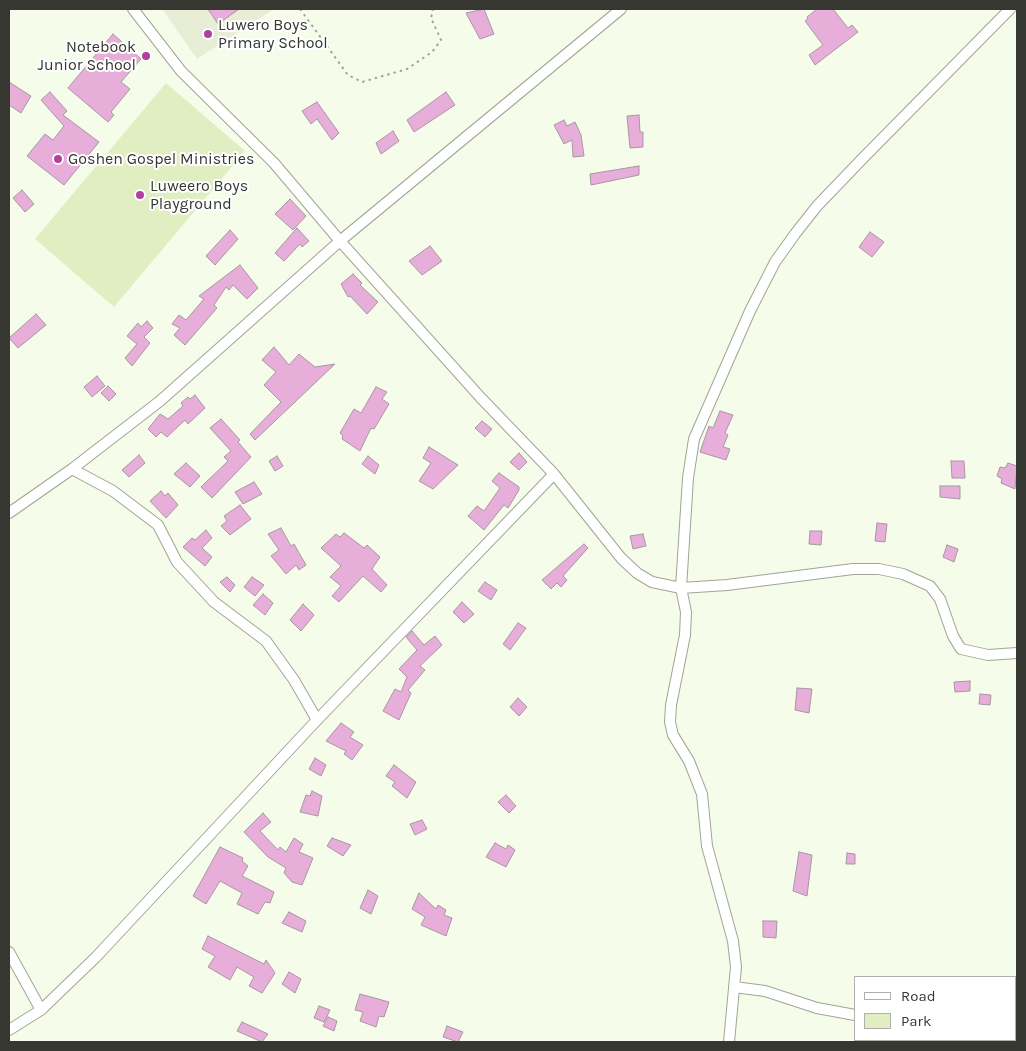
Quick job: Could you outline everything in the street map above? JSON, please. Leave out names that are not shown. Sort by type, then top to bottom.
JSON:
[{"type":"street","points":[[133,9],[181,71],[274,163],[340,241],[482,398],[554,474],[620,558],[636,573],[652,582],[681,588],[727,585],[853,568],[879,569],[903,574],[930,586],[940,599],[953,636],[961,649],[988,655],[1017,653]]},
{"type":"street","points":[[9,512],[72,469],[160,401],[340,241],[621,9]]},
{"type":"street","points":[[729,1042],[736,968],[733,941],[707,846],[702,794],[696,776],[673,735],[670,722],[671,705],[685,635],[686,612],[681,588],[688,478],[694,439],[750,311],[775,262],[817,206],[1010,9]]},
{"type":"street","points":[[72,469],[113,491],[158,525],[177,562],[214,602],[266,642],[294,680],[317,720]]},
{"type":"street","points":[[9,1030],[41,1010],[134,917],[317,720],[554,474]]},
{"type":"street","points":[[9,952],[41,1010]]},
{"type":"street","points":[[734,987],[765,991],[817,1008],[854,1015]]},
{"type":"path","points":[[300,9],[348,75],[362,82],[407,69],[432,52],[441,40],[431,18],[433,9]]},
{"type":"shaded area","name":"Luwero Boys Primary School","points":[[162,9],[274,9],[197,59]]},
{"type":"green space","name":"Luweero Boys Playground","points":[[166,83],[245,151],[114,307],[35,239]]},
{"type":"building","points":[[208,9],[239,9],[218,24]]},
{"type":"building","points":[[484,9],[494,34],[480,39],[466,13]]},
{"type":"building","points":[[817,9],[833,9],[848,28],[852,25],[858,32],[815,65],[809,55],[823,45],[805,21]]},
{"type":"building","points":[[113,34],[141,59],[121,82],[130,89],[111,112],[114,115],[108,122],[68,88]]},
{"type":"building","points":[[9,82],[31,96],[21,113],[9,105]]},
{"type":"building","points":[[50,92],[67,111],[63,115],[99,142],[64,185],[27,156],[45,134],[53,140],[64,126],[41,100]]},
{"type":"building","points":[[446,92],[455,105],[414,132],[407,120]]},
{"type":"building","points":[[317,102],[339,133],[332,140],[317,119],[311,124],[302,111]]},
{"type":"building","points":[[639,115],[640,132],[643,132],[643,147],[630,148],[627,116]]},
{"type":"building","points":[[564,120],[567,126],[575,122],[581,135],[584,156],[573,157],[572,140],[564,144],[554,125]]},
{"type":"building","points":[[393,131],[399,141],[381,154],[376,143]]},
{"type":"building","points":[[639,166],[639,175],[591,185],[590,174]]},
{"type":"building","points":[[22,190],[34,204],[25,212],[13,198]]},
{"type":"building","points":[[290,199],[306,216],[293,230],[275,214]]},
{"type":"building","points":[[297,228],[309,241],[302,247],[300,244],[284,261],[275,253]]},
{"type":"building","points":[[230,230],[238,239],[215,265],[206,256]]},
{"type":"building","points":[[870,232],[884,242],[872,257],[859,247]]},
{"type":"building","points":[[430,246],[442,261],[422,275],[409,261]]},
{"type":"building","points":[[240,265],[258,288],[247,299],[233,285],[229,290],[226,287],[214,305],[217,308],[185,345],[174,335],[180,328],[172,324],[179,315],[186,320],[204,299],[199,296]]},
{"type":"building","points":[[353,274],[362,283],[360,285],[378,302],[367,314],[350,296],[348,297],[341,284]]},
{"type":"building","points":[[36,314],[46,325],[18,348],[9,338]]},
{"type":"building","points":[[147,321],[153,328],[144,337],[150,343],[132,366],[125,358],[137,344],[127,336],[138,323],[141,327]]},
{"type":"building","points":[[274,347],[289,365],[299,354],[315,367],[335,364],[255,440],[250,434],[281,402],[264,385],[276,372],[262,360]]},
{"type":"building","points":[[97,376],[105,386],[92,397],[84,387]]},
{"type":"building","points":[[108,386],[116,394],[109,401],[101,393]]},
{"type":"building","points":[[376,387],[387,392],[382,399],[389,404],[374,429],[371,428],[360,451],[342,439],[343,436],[340,433],[354,409],[361,413]]},
{"type":"building","points":[[195,395],[205,408],[188,424],[185,420],[167,437],[161,432],[156,437],[148,429],[160,414],[168,419],[183,406],[181,403],[188,397],[190,399]]},
{"type":"building","points":[[720,411],[733,415],[725,433],[728,435],[723,447],[730,449],[726,460],[700,452],[709,426],[713,428]]},
{"type":"building","points":[[221,419],[240,440],[238,442],[251,457],[212,498],[201,487],[228,461],[224,457],[231,451],[210,428]]},
{"type":"building","points":[[482,421],[492,429],[485,437],[475,428]]},
{"type":"building","points":[[429,447],[458,465],[433,489],[419,481],[431,463],[423,458]]},
{"type":"building","points":[[519,453],[527,462],[519,470],[510,462]]},
{"type":"building","points":[[139,455],[145,463],[129,477],[122,470]]},
{"type":"building","points":[[277,456],[283,466],[275,471],[269,461]]},
{"type":"building","points":[[368,456],[379,465],[375,474],[362,464]]},
{"type":"building","points":[[951,461],[964,461],[965,478],[952,478]]},
{"type":"building","points":[[186,463],[200,476],[190,487],[174,474]]},
{"type":"building","points":[[1008,463],[1017,466],[1015,489],[1001,483],[1002,479],[997,476],[1000,467],[1005,468]]},
{"type":"building","points":[[499,473],[519,487],[519,490],[508,508],[504,505],[484,530],[468,516],[477,506],[484,511],[500,488],[492,481]]},
{"type":"building","points":[[254,482],[262,494],[243,504],[235,492]]},
{"type":"building","points":[[940,486],[960,486],[960,499],[940,497]]},
{"type":"building","points":[[161,491],[165,496],[168,493],[178,505],[166,518],[150,501]]},
{"type":"building","points":[[240,505],[251,519],[230,535],[221,526],[227,521],[224,516]]},
{"type":"building","points":[[877,523],[887,524],[885,542],[875,541]]},
{"type":"building","points":[[281,528],[291,546],[294,544],[306,565],[299,570],[296,565],[286,574],[271,556],[279,550],[268,534]]},
{"type":"building","points":[[206,530],[212,538],[202,548],[212,557],[205,566],[183,547],[192,538],[195,540]]},
{"type":"building","points":[[810,531],[822,531],[821,545],[809,544]]},
{"type":"building","points":[[344,533],[364,548],[367,545],[380,557],[372,569],[387,585],[381,592],[363,576],[339,602],[332,596],[341,586],[330,577],[341,566],[321,548],[336,534],[340,537]]},
{"type":"building","points":[[643,534],[646,546],[633,549],[630,536]]},
{"type":"building","points":[[584,544],[588,548],[563,576],[567,580],[561,587],[557,583],[551,589],[542,580]]},
{"type":"building","points":[[947,545],[958,549],[954,562],[943,557]]},
{"type":"building","points":[[227,577],[235,585],[230,592],[220,582]]},
{"type":"building","points":[[252,577],[264,585],[255,596],[244,587]]},
{"type":"building","points":[[485,582],[497,590],[491,600],[478,591]]},
{"type":"building","points":[[263,594],[273,603],[265,615],[253,605]]},
{"type":"building","points":[[462,602],[474,614],[464,623],[453,612]]},
{"type":"building","points":[[303,604],[314,615],[301,631],[290,620]]},
{"type":"building","points":[[518,623],[526,628],[510,650],[503,644]]},
{"type":"building","points":[[412,631],[424,645],[435,636],[442,645],[420,666],[425,670],[408,690],[411,693],[399,720],[383,711],[395,689],[401,692],[407,677],[399,669],[417,650],[406,637]]},
{"type":"building","points":[[970,681],[970,691],[955,692],[954,682]]},
{"type":"building","points":[[797,688],[812,689],[809,713],[795,710]]},
{"type":"building","points":[[980,694],[991,695],[990,705],[979,704]]},
{"type":"building","points":[[518,698],[527,707],[519,716],[510,707]]},
{"type":"building","points":[[341,723],[354,732],[350,737],[363,745],[352,760],[344,754],[346,751],[326,741]]},
{"type":"building","points":[[315,758],[326,765],[321,776],[309,769]]},
{"type":"building","points":[[394,765],[416,782],[407,798],[392,786],[395,782],[386,776]]},
{"type":"building","points":[[312,791],[322,796],[318,816],[300,812],[306,795],[310,796]]},
{"type":"building","points":[[506,795],[516,806],[509,813],[498,802]]},
{"type":"building","points":[[263,813],[271,822],[260,831],[278,850],[280,847],[286,852],[294,838],[303,844],[299,852],[313,858],[302,885],[292,882],[284,873],[286,868],[268,857],[244,832]]},
{"type":"building","points":[[422,820],[427,829],[415,835],[410,824]]},
{"type":"building","points":[[332,838],[351,845],[343,856],[327,846]]},
{"type":"building","points":[[495,843],[506,849],[508,845],[515,850],[506,867],[486,857]]},
{"type":"building","points":[[220,847],[243,858],[242,861],[248,866],[242,876],[274,892],[270,903],[265,902],[258,914],[237,904],[242,893],[220,881],[206,904],[193,896]]},
{"type":"building","points":[[799,852],[812,855],[807,896],[793,891]]},
{"type":"building","points":[[847,853],[855,854],[855,864],[846,864]]},
{"type":"building","points":[[368,890],[378,896],[371,914],[360,908]]},
{"type":"building","points":[[419,893],[436,909],[438,905],[446,910],[444,915],[452,918],[446,936],[421,925],[425,917],[412,909]]},
{"type":"building","points":[[289,912],[306,921],[302,932],[282,923]]},
{"type":"building","points":[[763,921],[777,921],[776,938],[763,937]]},
{"type":"building","points":[[208,936],[264,964],[266,960],[275,973],[262,993],[249,986],[254,977],[237,967],[230,980],[208,967],[215,956],[202,949]]},
{"type":"building","points":[[289,972],[301,979],[295,993],[282,984]]},
{"type":"building","points":[[360,994],[389,1002],[384,1017],[379,1016],[376,1027],[360,1021],[363,1012],[355,1010]]},
{"type":"building","points":[[319,1006],[330,1010],[324,1022],[314,1018]]},
{"type":"building","points":[[328,1017],[337,1021],[334,1031],[323,1026]]},
{"type":"building","points":[[242,1022],[268,1034],[262,1042],[237,1031]]},
{"type":"building","points":[[447,1026],[463,1032],[458,1042],[443,1037]]},
{"type":"place","name":"Luwero Boys Primary School","points":[[208,34]]},
{"type":"place","name":"Notebook Junior School","points":[[146,56]]},
{"type":"place","name":"Goshen Gospel Ministries","points":[[58,159]]},
{"type":"place","name":"Luweero Boys Playground","points":[[140,195]]}]
